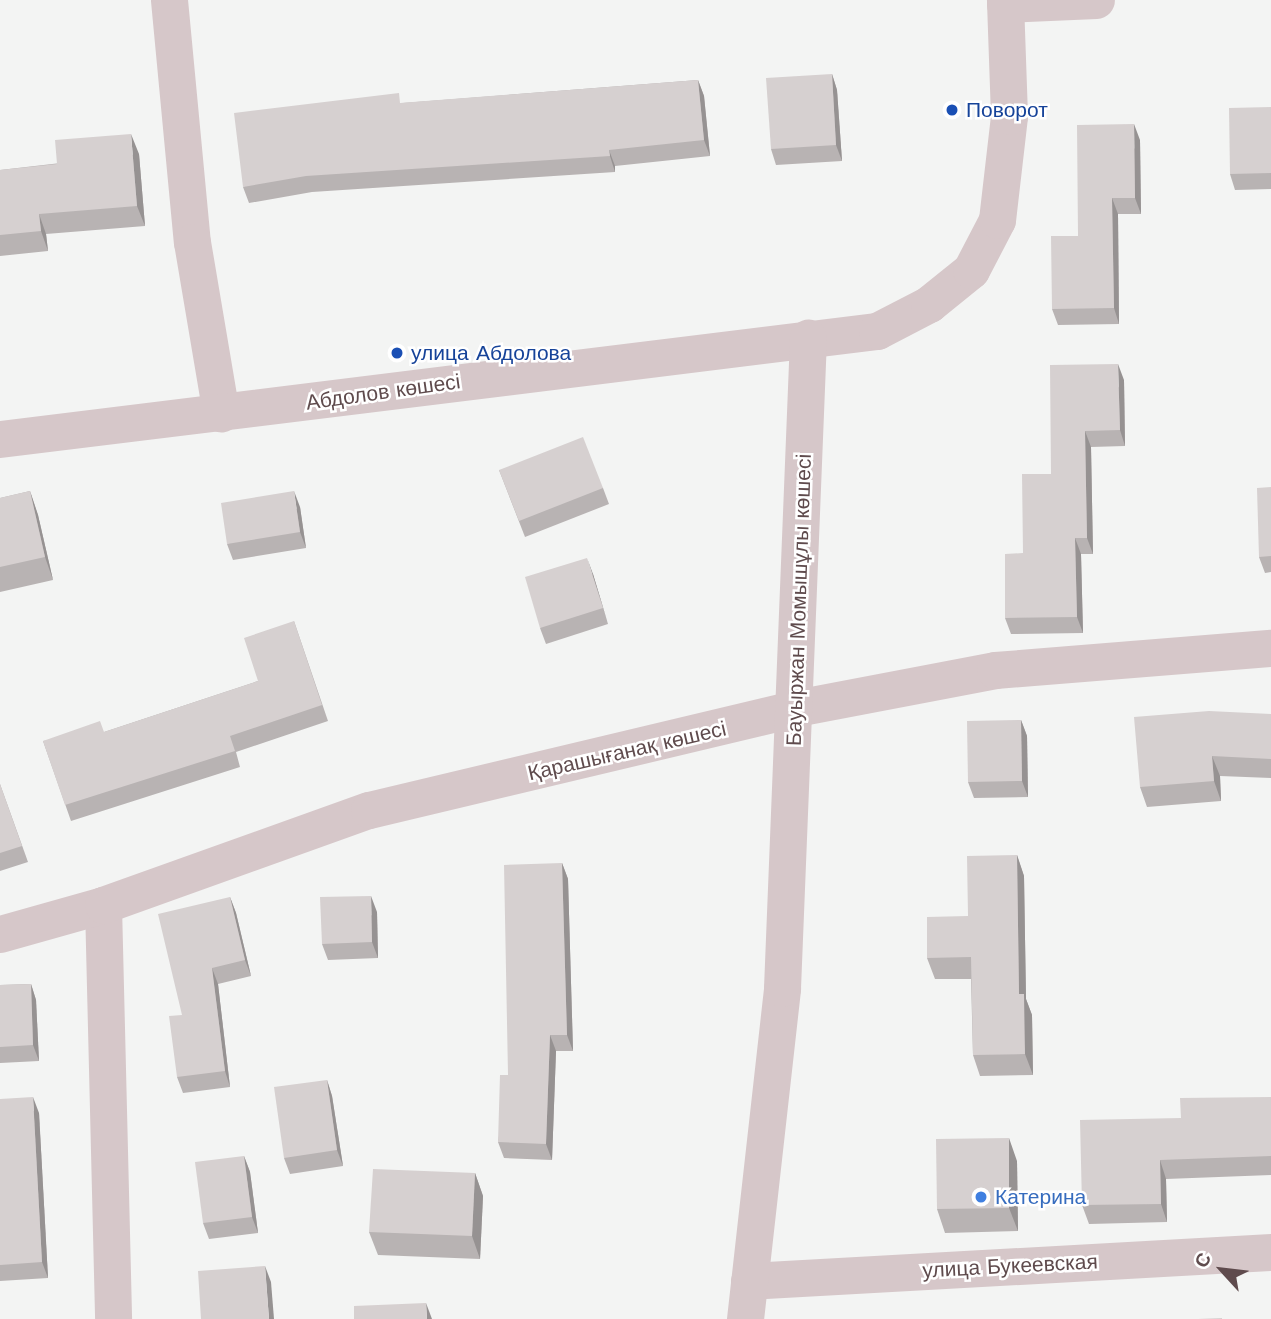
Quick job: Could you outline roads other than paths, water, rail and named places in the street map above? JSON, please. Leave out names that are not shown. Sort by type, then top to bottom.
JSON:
[{"type":"street","points":[[169,0],[192,242],[221,414]]},
{"type":"street","points":[[808,338],[877,331],[929,304],[971,270],[997,220],[1009,116],[1005,2],[1096,0]]},
{"type":"street","name":"Абдолов көшесі","points":[[0,439],[221,414],[808,338]]},
{"type":"street","name":"Бауыржан Момышұлы көшесі","points":[[745,1319],[782,988],[796,708],[808,338]]},
{"type":"street","name":"Қарашығанақ көшесі","points":[[0,934],[103,905],[369,810],[796,708],[995,670],[1271,648]]},
{"type":"street","points":[[103,905],[113,1319]]},
{"type":"street","name":"улица Букеевская","points":[[749,1281],[1271,1252]]},
{"type":"place","name":"Поворот","points":[[952,110]]},
{"type":"place","name":"улица Абдолова","points":[[397,353]]},
{"type":"place","name":"Катерина","points":[[981,1197]]}]
